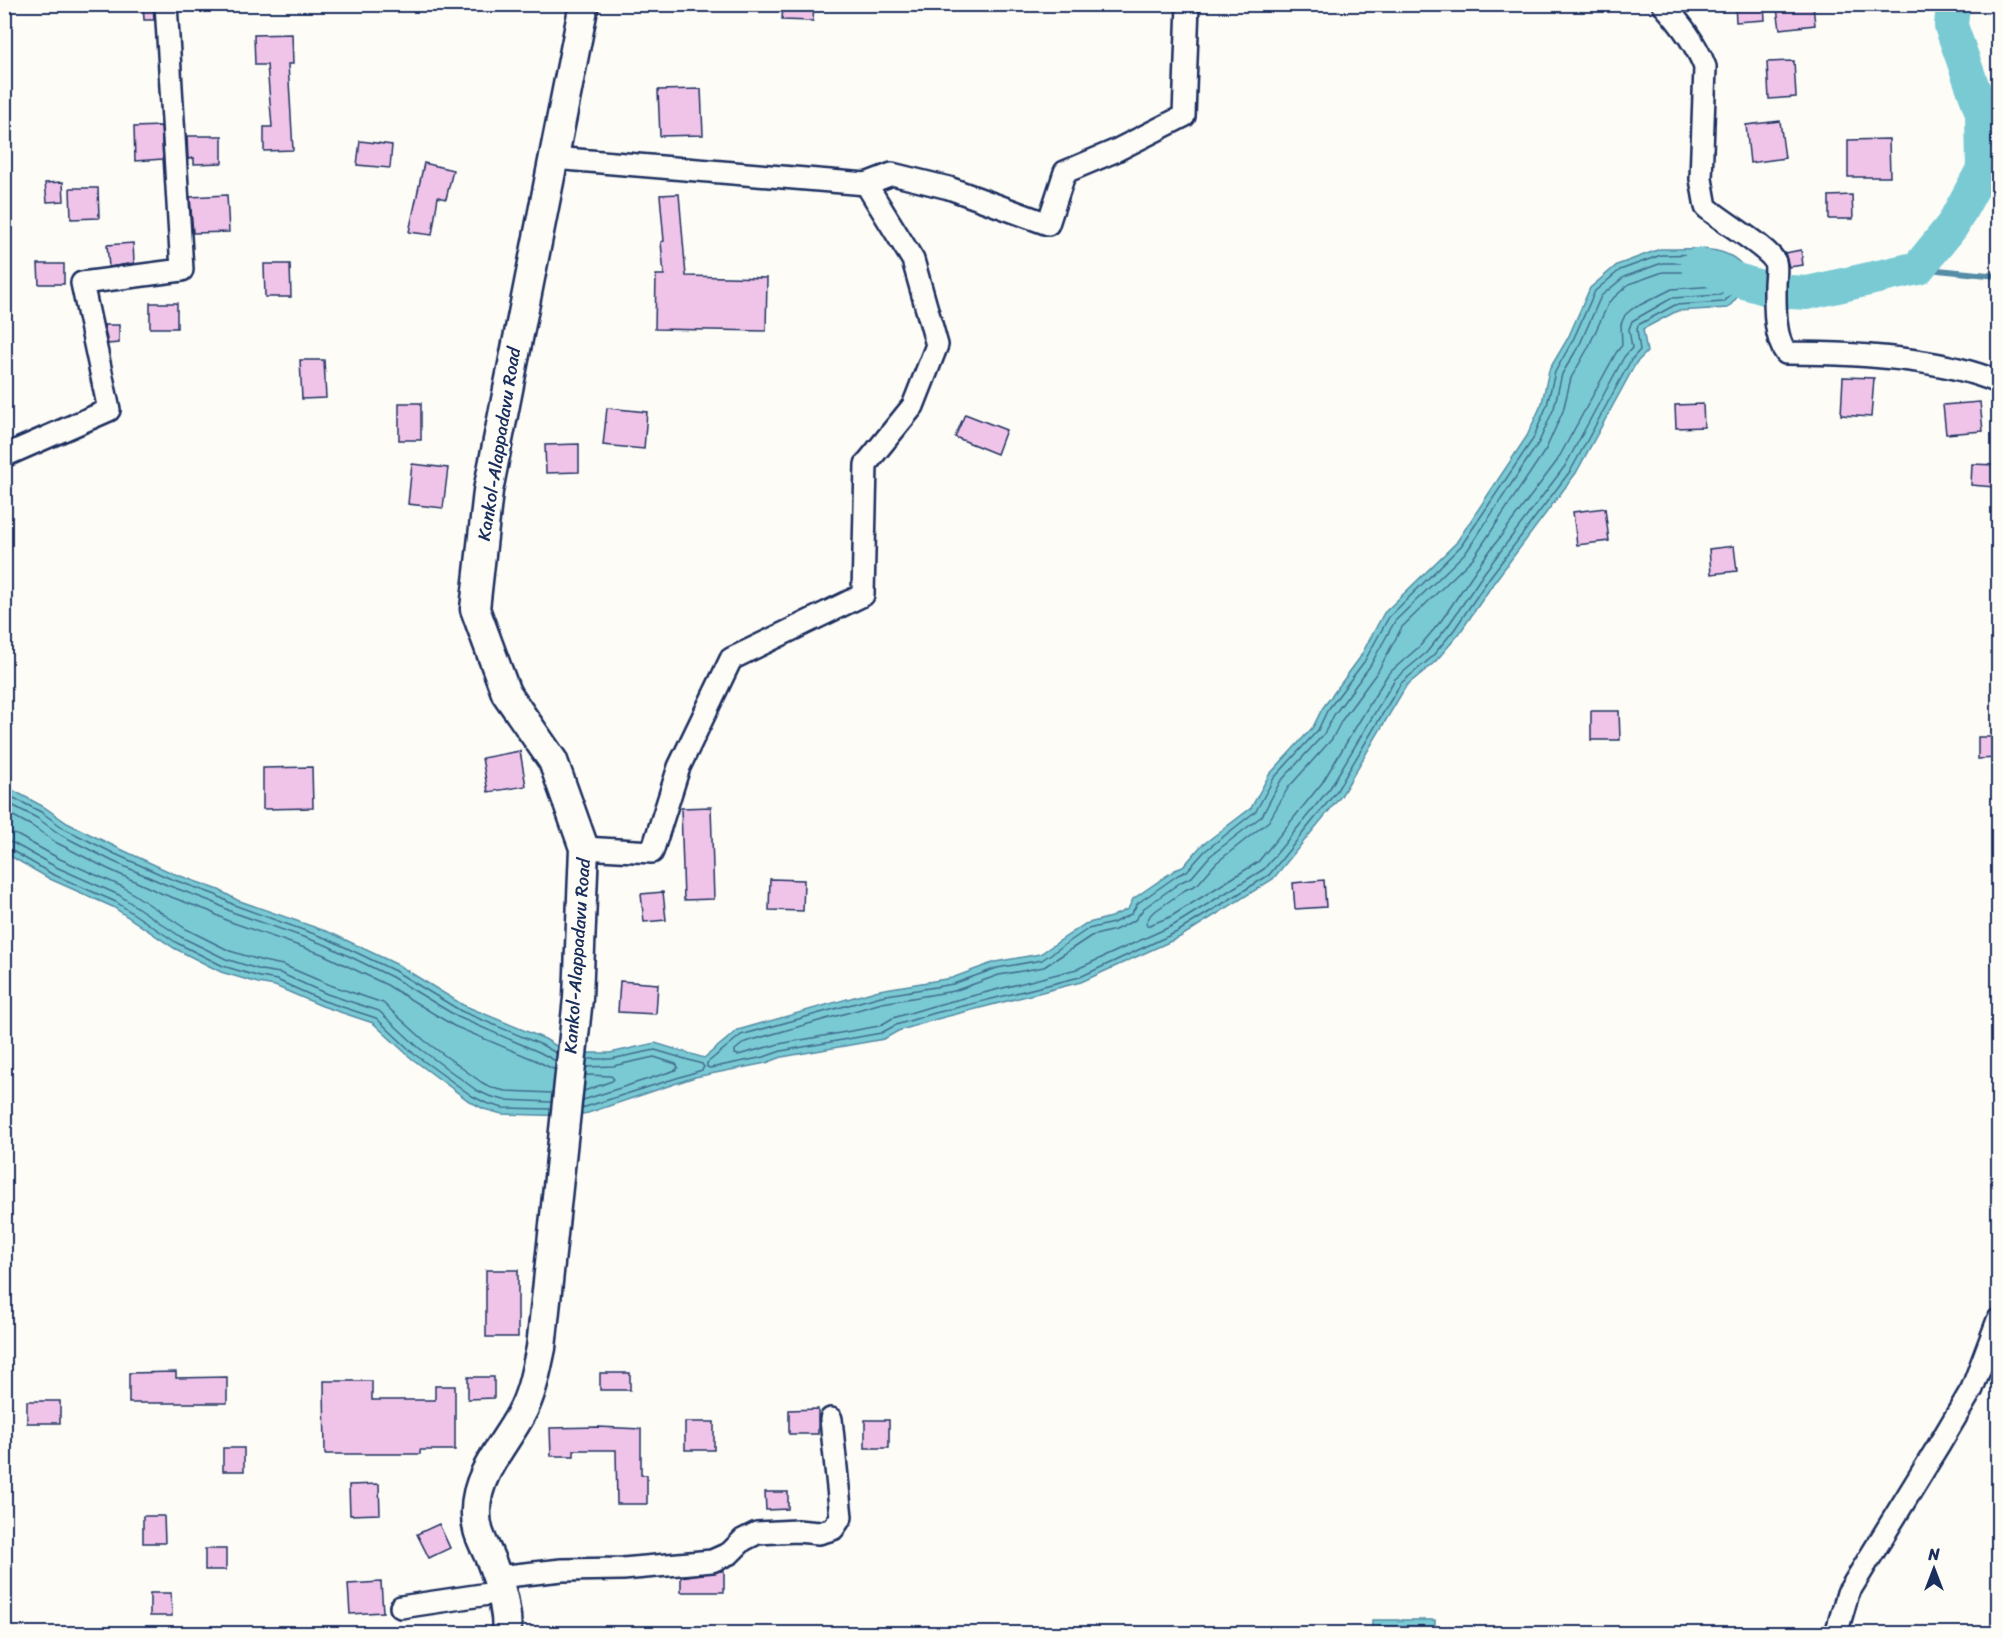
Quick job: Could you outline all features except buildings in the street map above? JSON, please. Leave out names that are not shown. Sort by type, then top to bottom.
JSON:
[{"type":"main road","name":"Kankol-Alappadavu Road","points":[[507,1634],[507,1619],[500,1585],[477,1533],[476,1508],[481,1484],[493,1459],[522,1413],[533,1386],[541,1348],[578,998],[584,848],[553,761],[506,693],[476,609],[488,492],[584,4]]},
{"type":"street","points":[[4,456],[109,410],[82,283],[182,270],[166,4]]},
{"type":"street","points":[[553,158],[866,184],[892,174],[949,188],[1048,224],[1065,172],[1115,151],[1184,116],[1188,4]]},
{"type":"street","points":[[1663,4],[1699,50],[1705,67],[1701,179],[1706,207],[1720,219],[1765,248],[1776,262],[1775,291],[1779,344],[1786,353],[1873,356],[1963,369],[1998,382]]},
{"type":"street","points":[[584,848],[652,852],[679,767],[732,659],[863,595],[866,464],[913,406],[937,345],[913,260],[866,184]]},
{"type":"street","points":[[1836,1634],[1848,1593],[1972,1389],[1998,1320]]},
{"type":"street","points":[[401,1606],[562,1570],[623,1569],[712,1561],[730,1553],[743,1540],[757,1533],[797,1531],[819,1533],[833,1529],[841,1517],[831,1419]]},
{"type":"water","points":[[1660,249],[1707,249],[1729,255],[1745,270],[1739,295],[1728,308],[1677,311],[1643,329],[1647,352],[1636,363],[1576,473],[1495,581],[1459,634],[1435,662],[1406,686],[1341,796],[1273,879],[1180,937],[1081,982],[937,1019],[898,1031],[884,1039],[782,1057],[766,1063],[695,1077],[588,1113],[571,1116],[502,1114],[484,1109],[469,1101],[411,1058],[373,1023],[322,1006],[275,986],[221,972],[174,948],[113,907],[50,879],[5,853],[5,786],[44,807],[67,823],[172,873],[219,890],[237,900],[331,933],[398,965],[463,1005],[545,1039],[561,1049],[588,1053],[610,1053],[655,1043],[704,1058],[738,1030],[879,990],[952,978],[995,962],[1040,954],[1085,924],[1111,917],[1128,909],[1133,899],[1183,867],[1201,846],[1251,808],[1269,775],[1313,727],[1322,709],[1359,659],[1384,613],[1456,543],[1527,436],[1542,403],[1549,370],[1568,338],[1590,288],[1617,265]]},
{"type":"water","points":[[1372,1620],[1435,1620],[1435,1633],[1372,1633]]},
{"type":"waterway","points":[[1698,265],[1775,291],[1807,293],[1918,268],[1952,226],[1983,169],[1982,113],[1951,26],[1953,4]]},
{"type":"waterway","points":[[1918,268],[1998,276]]}]
